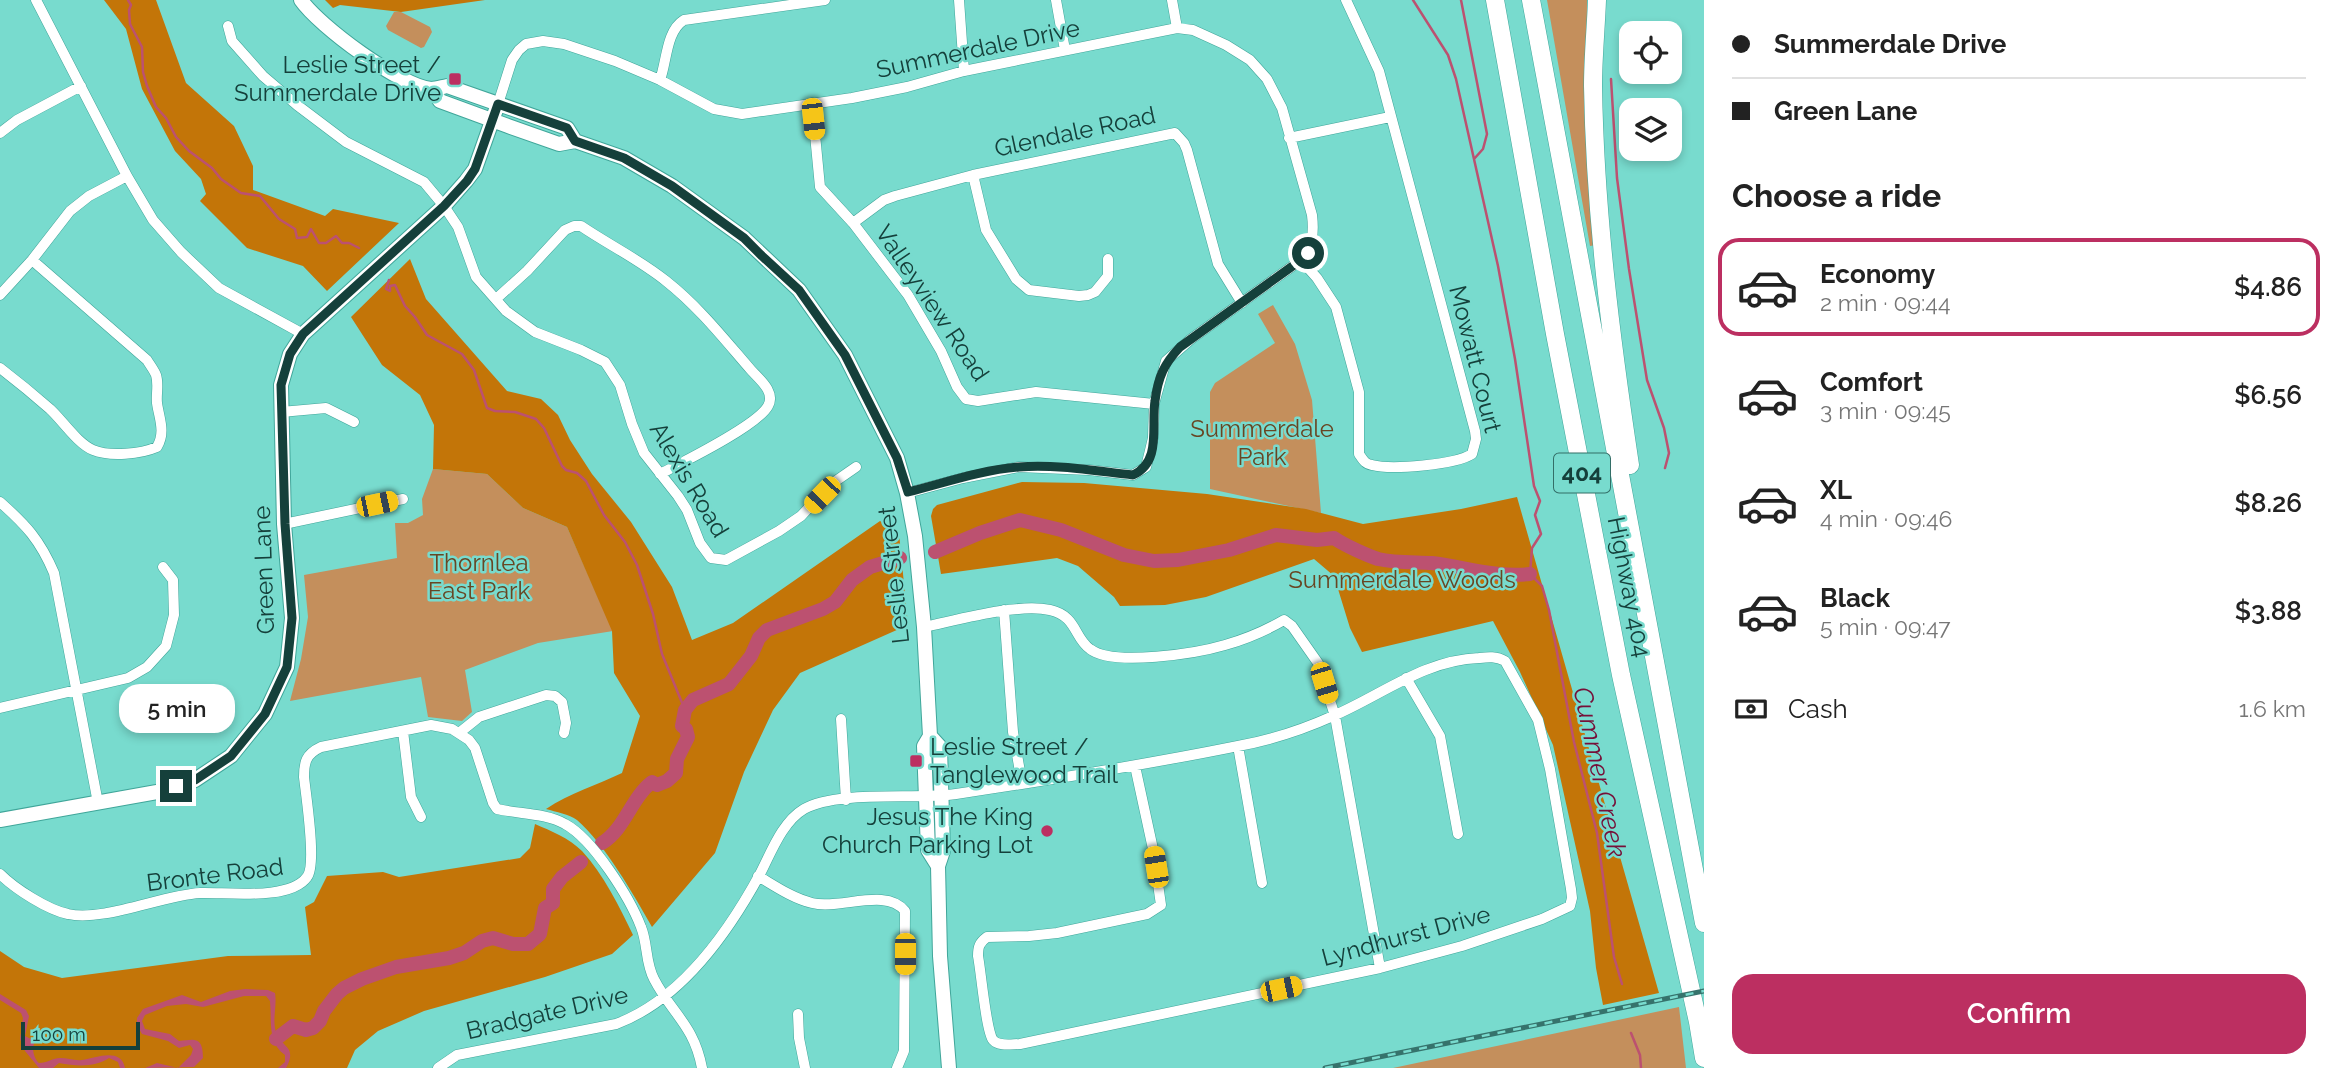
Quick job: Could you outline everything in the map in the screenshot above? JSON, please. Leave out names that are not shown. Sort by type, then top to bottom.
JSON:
[{"type":"highway","name":"Highway 404","points":[[1495,0],[1555,334],[1621,675],[1704,1058]]},
{"type":"highway","name":"Highway 404","points":[[1531,0],[1704,923]]},
{"type":"highway","points":[[1597,0],[1593,84],[1598,209],[1610,324],[1631,471],[1625,499]]},
{"type":"main road","name":"Leslie Street","points":[[301,0],[341,38],[406,80],[432,89],[447,86],[567,128],[575,141]]},
{"type":"main road","name":"Leslie Street","points":[[432,89],[440,101],[559,144],[575,141],[624,158],[672,186],[744,238],[799,290],[845,355],[897,458],[908,492],[915,536],[924,626],[930,736],[940,747],[933,795],[943,851],[938,866],[940,956],[949,1068]]},
{"type":"main road","name":"Green Lane","points":[[0,820],[158,792],[195,780],[231,756],[265,714],[287,667],[292,618],[281,412],[281,385],[290,354],[303,334],[444,206],[475,169],[498,104]]},
{"type":"street","points":[[36,0],[127,176],[153,220],[181,252],[219,288],[303,334]]},
{"type":"street","points":[[660,79],[672,34],[684,20],[825,0]]},
{"type":"street","points":[[958,0],[964,71]]},
{"type":"street","points":[[1056,0],[1065,50]]},
{"type":"street","points":[[1172,0],[1177,28]]},
{"type":"street","name":"Mowatt Court","points":[[1301,260],[1336,307],[1359,392],[1359,454],[1362,460],[1372,466],[1395,466],[1453,461],[1472,454],[1475,431],[1379,71],[1346,0]]},
{"type":"street","name":"Alexis Road","points":[[228,26],[232,41],[263,76],[297,105],[346,142],[424,182],[444,206],[462,236],[476,277],[506,310],[535,332],[605,362],[620,385],[643,453],[687,510],[705,552],[711,558],[726,560],[767,538],[801,516],[830,485],[856,467]]},
{"type":"street","name":"Summerdale Drive","points":[[498,104],[512,60],[519,50],[526,44],[543,41],[564,44],[660,79],[714,109],[742,114],[898,89],[964,71],[1177,28],[1194,30],[1250,60],[1268,79],[1282,108],[1312,215],[1313,228],[1308,253],[1301,260]]},
{"type":"street","points":[[0,133],[17,120],[81,86]]},
{"type":"street","name":"Valleyview Road","points":[[812,103],[819,182],[828,197],[853,223],[908,295],[966,399],[978,401],[1035,392],[1154,404]]},
{"type":"street","points":[[1289,138],[1390,117]]},
{"type":"street","name":"Glendale Road","points":[[853,223],[884,200],[973,175],[1174,133],[1187,150],[1218,264],[1242,303]]},
{"type":"street","points":[[973,175],[986,230],[1016,279],[1029,290],[1088,295],[1095,292],[1108,276],[1108,259]]},
{"type":"street","points":[[0,295],[32,260],[70,211],[89,196],[127,176]]},
{"type":"street","points":[[496,299],[527,271],[565,230],[581,226],[665,280],[709,320],[762,381],[770,401],[768,407],[756,418],[660,474]]},
{"type":"street","points":[[0,368],[50,409],[94,451],[142,451],[157,447],[160,442],[162,424],[157,405],[157,381],[148,360],[32,260]]},
{"type":"street","points":[[908,492],[1019,467],[1133,475],[1149,462],[1154,404],[1166,361],[1180,347],[1301,260]]},
{"type":"street","points":[[281,412],[326,408],[354,422]]},
{"type":"street","points":[[285,524],[403,499]]},
{"type":"street","points":[[0,502],[20,519],[41,543],[54,573],[98,803]]},
{"type":"street","points":[[0,708],[76,692],[139,673],[154,661],[166,646],[174,615],[173,580],[163,567]]},
{"type":"street","points":[[924,626],[1004,610],[1051,610],[1073,622],[1088,648],[1104,656],[1133,660],[1223,646],[1263,632],[1284,620],[1292,626],[1318,663],[1335,716],[1380,968]]},
{"type":"street","points":[[1004,610],[1013,732],[1023,783]]},
{"type":"street","name":"Lyndhurst Drive","points":[[758,876],[794,816],[813,805],[846,800],[933,795],[1023,783],[1135,766],[1238,746],[1284,736],[1335,716],[1423,670],[1455,660],[1498,657],[1505,661],[1538,720],[1550,769],[1572,898],[1570,906],[1542,919],[1462,946],[1380,968],[1020,1044],[999,1044],[993,1040],[989,1026],[978,956],[981,941],[986,937],[1057,933],[1147,914],[1161,905],[1153,849],[1135,766]]},
{"type":"street","points":[[1406,678],[1440,736],[1458,834]]},
{"type":"street","points":[[564,733],[566,723],[562,702],[555,696],[546,695],[479,717],[459,733],[475,748],[497,809],[554,819],[567,825],[612,873],[643,930],[648,964],[664,996],[693,1036],[702,1068]]},
{"type":"street","points":[[841,719],[846,800]]},
{"type":"street","name":"Bronte Road","points":[[0,874],[9,883],[56,911],[80,916],[197,893],[274,892],[290,889],[304,882],[312,868],[304,777],[307,756],[321,747],[431,725],[459,733]]},
{"type":"street","points":[[403,731],[411,797],[421,817]]},
{"type":"street","points":[[1238,746],[1262,883]]},
{"type":"street","points":[[758,876],[792,896],[812,903],[844,904],[885,899],[898,903],[905,911],[904,1051],[897,1068]]},
{"type":"street","name":"Bradgate Drive","points":[[438,1068],[457,1055],[617,1024],[636,1017],[664,996],[698,964],[741,905],[758,876]]},
{"type":"street","points":[[799,1014],[799,1038],[805,1068]]},
{"type":"green space","points":[[104,0],[156,0],[186,83],[234,126],[253,166],[253,190],[325,216],[333,209],[399,223],[327,291],[303,266],[247,248],[200,201],[206,194],[201,179],[175,151],[142,89],[126,29]]},
{"type":"green space","points":[[325,0],[485,0],[401,12],[340,5],[333,8]]},
{"type":"green space","points":[[1547,0],[1587,0],[1586,145],[1596,245],[1590,246]]},
{"type":"green space","points":[[394,12],[401,12],[430,27],[432,32],[424,47],[421,48],[388,30],[386,26]]},
{"type":"green space","points":[[410,259],[426,299],[507,391],[541,399],[558,415],[592,474],[631,522],[672,587],[692,640],[733,623],[880,521],[899,533],[908,625],[800,673],[773,710],[744,772],[715,853],[652,927],[598,842],[574,818],[546,809],[622,773],[640,716],[614,673],[612,631],[567,527],[523,508],[487,474],[433,469],[434,425],[420,395],[382,365],[351,317]]},
{"type":"green space","name":"Summerdale Park","points":[[1273,305],[1295,344],[1312,400],[1321,513],[1210,489],[1210,392],[1215,383],[1275,343],[1258,314]]},
{"type":"green space","name":"Thornlea East Park","points":[[433,469],[487,474],[523,508],[567,527],[613,631],[538,643],[465,670],[472,712],[462,721],[428,717],[421,677],[290,701],[308,617],[304,575],[397,558],[395,523],[408,523],[423,515],[422,499]]},
{"type":"green space","name":"Summerdale Woods","points":[[1022,482],[1084,483],[1207,494],[1306,509],[1363,524],[1461,509],[1517,497],[1659,993],[1603,1005],[1590,911],[1553,745],[1493,621],[1362,652],[1350,628],[1334,576],[1314,559],[1206,597],[1165,605],[1120,606],[1114,597],[1078,566],[1057,558],[941,574],[931,516],[933,509],[937,505]]},
{"type":"green space","points":[[535,824],[577,846],[590,860],[610,891],[633,935],[612,954],[545,977],[424,1011],[378,1031],[355,1050],[347,1068],[0,1068],[0,951],[24,967],[62,978],[228,956],[311,955],[305,907],[314,902],[327,876],[383,872],[399,877],[520,858],[530,848]]},
{"type":"green space","points":[[1679,1007],[1686,1068],[1393,1068]]},
{"type":"shaded area","points":[[245,989],[275,993],[275,1028],[290,1054],[286,1068],[278,1068],[285,1062],[285,1055],[275,1044],[270,1001],[266,996],[244,996],[203,1007],[186,1004],[167,1006],[145,1015],[142,1021],[145,1029],[170,1034],[179,1041],[199,1042],[203,1058],[194,1067],[179,1067],[191,1055],[193,1049],[190,1045],[179,1048],[168,1041],[142,1034],[137,1018],[143,1009],[182,995],[201,1002],[230,991]]},
{"type":"shaded area","points":[[0,994],[26,1010],[29,1016],[25,1036],[35,1041],[34,1053],[39,1063],[57,1058],[79,1060],[107,1055],[119,1058],[125,1068],[120,1068],[118,1062],[109,1058],[91,1065],[59,1063],[53,1068],[39,1068],[25,1051],[20,1039],[23,1018],[21,1013],[0,1000]]},
{"type":"shaded area","points":[[157,1063],[175,1067],[145,1068]]},
{"type":"waterway","points":[[128,0],[131,5],[130,24],[142,47],[143,72],[147,86],[156,107],[189,151],[241,193],[260,196],[279,219],[295,229],[297,238],[307,237],[311,229],[319,243],[326,243],[336,236],[342,243],[359,248]]},
{"type":"waterway","points":[[1413,0],[1448,55],[1456,79],[1498,266],[1534,486],[1540,501],[1535,515],[1541,534],[1532,548],[1530,574],[1542,586],[1549,610],[1574,742],[1597,833],[1614,957],[1622,984]]},
{"type":"waterway","points":[[1461,0],[1487,134],[1483,149],[1474,159]]},
{"type":"waterway","points":[[1611,79],[1617,178],[1629,269],[1647,380],[1664,428],[1669,453],[1665,468]]},
{"type":"waterway","points":[[389,280],[386,289],[390,291],[390,286],[395,285],[405,306],[427,335],[462,354],[474,370],[487,408],[515,412],[536,419],[544,428],[562,466],[586,481],[604,515],[625,542],[637,565],[653,614],[662,654],[685,710]]},
{"type":"waterway","points":[[935,552],[1020,520],[1061,530],[1124,555],[1154,561],[1178,560],[1229,550],[1276,535],[1317,540],[1334,538],[1378,559],[1432,563],[1506,575],[1530,574]]},
{"type":"waterway","points":[[602,843],[617,830],[639,796],[652,782],[657,785],[676,773],[677,759],[688,737],[682,726],[685,710],[693,700],[729,684],[767,630],[823,609],[835,602],[852,580],[870,567],[900,558]]},
{"type":"waterway","points":[[276,1039],[293,1026],[306,1030],[313,1028],[337,994],[362,979],[396,967],[449,958],[493,938],[513,944],[528,944],[540,934],[545,908],[553,903],[553,889],[562,877],[581,862]]},
{"type":"waterway","name":"Cummer Creek","points":[[1631,1033],[1640,1055],[1641,1068]]},
{"type":"railway","points":[[1325,1068],[1704,991]]},
{"type":"place","name":"Leslie Street / Summerdale Drive","points":[[455,79]]},
{"type":"place","name":"Leslie Street / Tanglewood Trail","points":[[916,761]]},
{"type":"place","name":"Jesus The King Church Parking Lot","points":[[1047,831]]},
{"type":"route","points":[[176,786],[195,780],[231,756],[265,714],[287,667],[292,618],[285,524],[281,385],[290,354],[303,334],[444,206],[467,181],[475,169],[498,104],[567,128],[575,141],[624,158],[672,186],[744,238],[799,290],[845,355],[882,425],[908,492],[1019,467],[1133,475],[1139,472],[1149,462],[1154,404],[1166,361],[1180,347],[1308,253]]}]
